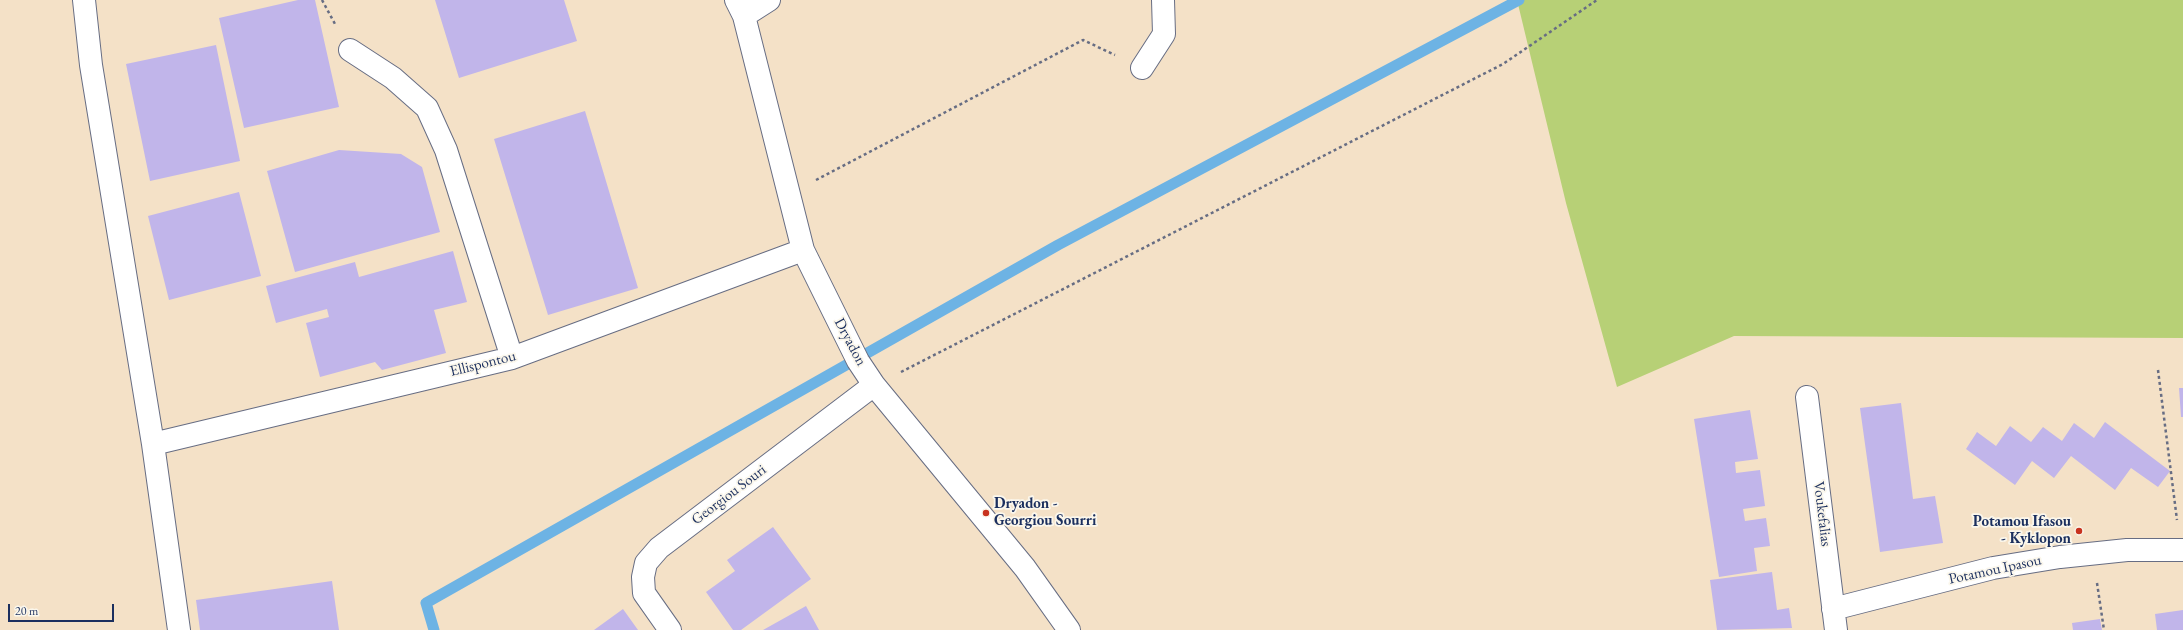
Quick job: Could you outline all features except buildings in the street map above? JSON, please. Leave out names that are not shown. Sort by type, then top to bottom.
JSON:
[{"type":"street","points":[[84,0],[91,65],[153,444],[180,630]]},
{"type":"street","points":[[740,8],[769,0]]},
{"type":"street","points":[[1142,68],[1164,34],[1162,0]]},
{"type":"street","name":"Dryadon","points":[[740,8],[803,250],[858,361],[874,385],[1025,568],[1069,630]]},
{"type":"street","points":[[350,50],[393,78],[427,108],[446,150],[512,358]]},
{"type":"street","name":"Ellispontou","points":[[153,444],[512,358],[803,250]]},
{"type":"street","name":"Georgiou Souri","points":[[670,630],[644,593],[643,577],[646,562],[658,548],[874,385]]},
{"type":"street","name":"Voukefalias","points":[[1807,397],[1836,630]]},
{"type":"street","name":"Potamou Ipasou","points":[[1833,609],[1993,568],[2093,553],[2182,550]]},
{"type":"path","points":[[874,385],[1503,64],[1597,0]]},
{"type":"path","points":[[789,194],[1083,40],[1142,68]]},
{"type":"path","points":[[2158,370],[2182,550]]},
{"type":"path","points":[[2093,553],[2104,630]]},
{"type":"green space","points":[[1517,0],[2183,0],[2183,338],[1734,336],[1617,387],[1566,203]]},
{"type":"waterway","points":[[434,630],[426,603],[1058,245],[1519,0]]},
{"type":"place","name":"Dryadon - Georgiou Sourri","points":[[986,513]]},
{"type":"place","name":"Potamou Ifasou - Kyklopon","points":[[2079,531]]}]
